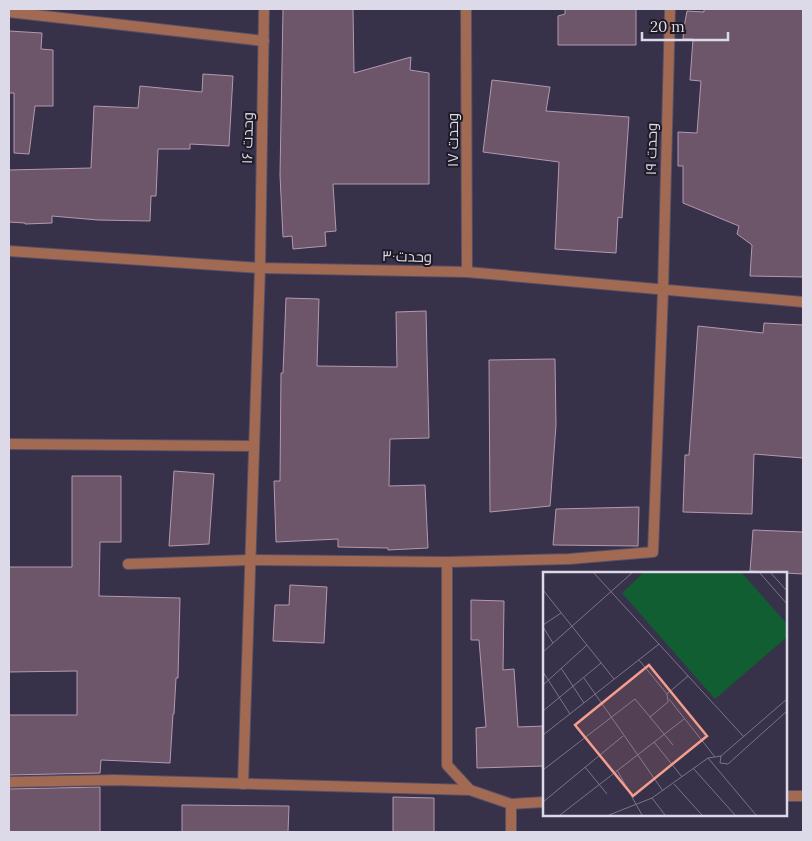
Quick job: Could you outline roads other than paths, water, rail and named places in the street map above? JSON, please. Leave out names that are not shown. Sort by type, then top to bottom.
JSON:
[{"type":"street","name":"وحدت ۱۶","points":[[244,784],[260,268],[264,9]]},
{"type":"street","name":"وحدت ۱۷","points":[[466,9],[467,272]]},
{"type":"street","name":"وحدت ۱۹","points":[[447,562],[569,559],[653,552],[663,291],[670,9]]},
{"type":"street","points":[[9,12],[264,41]]},
{"type":"street","name":"وحدت۳۰","points":[[9,251],[260,268],[467,272],[803,302]]},
{"type":"street","points":[[9,444],[254,446]]},
{"type":"street","points":[[128,564],[250,560],[447,562],[448,765],[470,790]]},
{"type":"street","points":[[9,782],[114,780],[470,790],[511,804],[543,802]]},
{"type":"street","points":[[787,796],[803,796]]},
{"type":"street","points":[[511,804],[511,832]]}]
